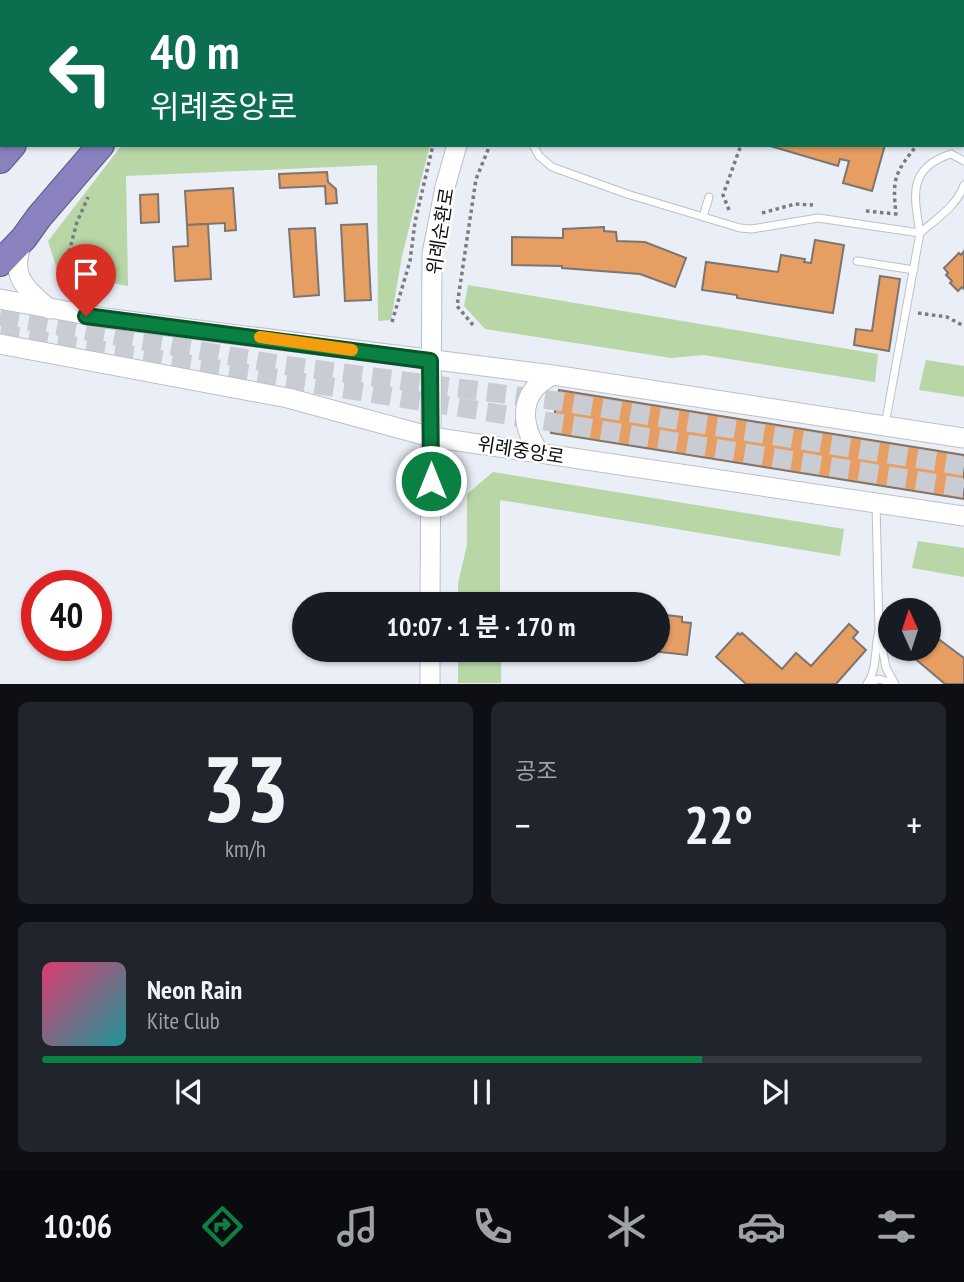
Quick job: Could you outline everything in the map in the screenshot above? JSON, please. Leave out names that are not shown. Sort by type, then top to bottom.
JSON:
[{"type":"highway","points":[[0,263],[99,147]]},
{"type":"main road","name":"위례순환로","points":[[430,592],[432,254],[445,187],[456,147]]},
{"type":"main road","points":[[24,238],[19,252],[18,274],[30,292],[49,309]]},
{"type":"main road","points":[[0,299],[49,309],[553,375],[964,438]]},
{"type":"main road","name":"위례중앙로","points":[[0,344],[288,398],[432,437],[964,516]]},
{"type":"main road","points":[[539,452],[526,427],[528,402],[534,387],[553,375]]},
{"type":"main road","points":[[430,662],[430,684]]},
{"type":"lane","points":[[534,147],[539,156],[552,167],[627,194],[740,228],[752,229],[818,218],[919,233],[952,205],[964,185]]},
{"type":"lane","points":[[885,426],[919,233],[915,198],[917,180],[926,165],[936,159],[951,154],[964,161]]},
{"type":"lane","points":[[703,217],[709,197]]},
{"type":"lane","points":[[952,205],[964,202]]},
{"type":"lane","points":[[856,261],[914,270]]},
{"type":"lane","points":[[876,503],[878,598]]},
{"type":"lane","points":[[867,684],[874,672],[878,634]]},
{"type":"lane","points":[[885,662],[894,684]]},
{"type":"lane","points":[[867,684],[879,678],[894,684]]},
{"type":"path","points":[[392,322],[410,261],[415,222],[433,147]]},
{"type":"path","points":[[472,325],[457,306],[476,179],[489,147]]},
{"type":"path","points":[[737,214],[727,210],[723,195],[740,147]]},
{"type":"path","points":[[856,209],[896,214],[894,191],[897,170],[914,147]]},
{"type":"path","points":[[60,286],[77,222],[84,202],[92,191]]},
{"type":"path","points":[[759,214],[795,204],[815,205]]},
{"type":"path","points":[[906,312],[947,317],[964,326]]},
{"type":"green space","points":[[120,147],[429,147],[402,256],[391,320],[378,321],[377,165],[126,176],[128,286],[58,273],[48,241]]},
{"type":"green space","points":[[468,285],[878,354],[875,382],[704,355],[671,358],[485,329],[464,306]]},
{"type":"green space","points":[[926,360],[964,366],[964,397],[919,390]]},
{"type":"green space","points":[[493,472],[844,529],[840,556],[500,500],[500,592],[458,592],[467,545],[467,494]]},
{"type":"green space","points":[[918,541],[964,548],[964,577],[912,568]]},
{"type":"green space","points":[[458,662],[501,662],[501,683],[458,683]]},
{"type":"building","points":[[774,147],[884,147],[872,191],[843,183],[849,161],[840,159],[838,166]]},
{"type":"building","points":[[327,172],[328,182],[336,189],[337,203],[326,204],[325,186],[280,188],[279,174]]},
{"type":"building","points":[[233,188],[236,230],[225,231],[225,223],[187,225],[185,191]]},
{"type":"building","points":[[158,194],[159,222],[141,223],[140,195]]},
{"type":"building","points":[[208,224],[211,279],[175,281],[173,247],[188,246],[187,225]]},
{"type":"building","points":[[367,224],[371,300],[345,301],[341,225]]},
{"type":"building","points":[[604,227],[604,231],[616,232],[617,241],[645,242],[686,258],[675,287],[640,274],[562,266],[512,265],[512,237],[563,238],[563,229]]},
{"type":"building","points":[[315,228],[319,295],[294,297],[289,229]]},
{"type":"building","points":[[815,240],[844,245],[833,313],[702,290],[706,262],[778,272],[781,255],[805,259],[804,262],[811,263]]},
{"type":"building","points":[[964,251],[964,289],[962,287],[958,291],[950,283],[952,281],[944,268]]},
{"type":"building","points":[[880,276],[900,279],[889,351],[854,345],[856,329],[872,331]]},
{"type":"building","points":[[559,390],[964,455],[964,499],[551,433]]},
{"type":"building","points":[[670,616],[682,617],[682,622],[691,623],[687,655],[670,653]]},
{"type":"building","points":[[849,624],[858,632],[853,638],[866,650],[836,684],[746,684],[716,657],[738,633],[742,633],[782,669],[796,653],[811,666]]},
{"type":"building","points":[[942,642],[964,658],[964,684],[945,684],[919,662],[942,662]]},
{"type":"tunnel","points":[[0,316],[282,365],[557,401],[964,466]]},
{"type":"tunnel","points":[[0,334],[964,488]]},
{"type":"slow traffic","points":[[260,337],[352,350]]},
{"type":"route","points":[[86,316],[430,361],[431,481]]}]
